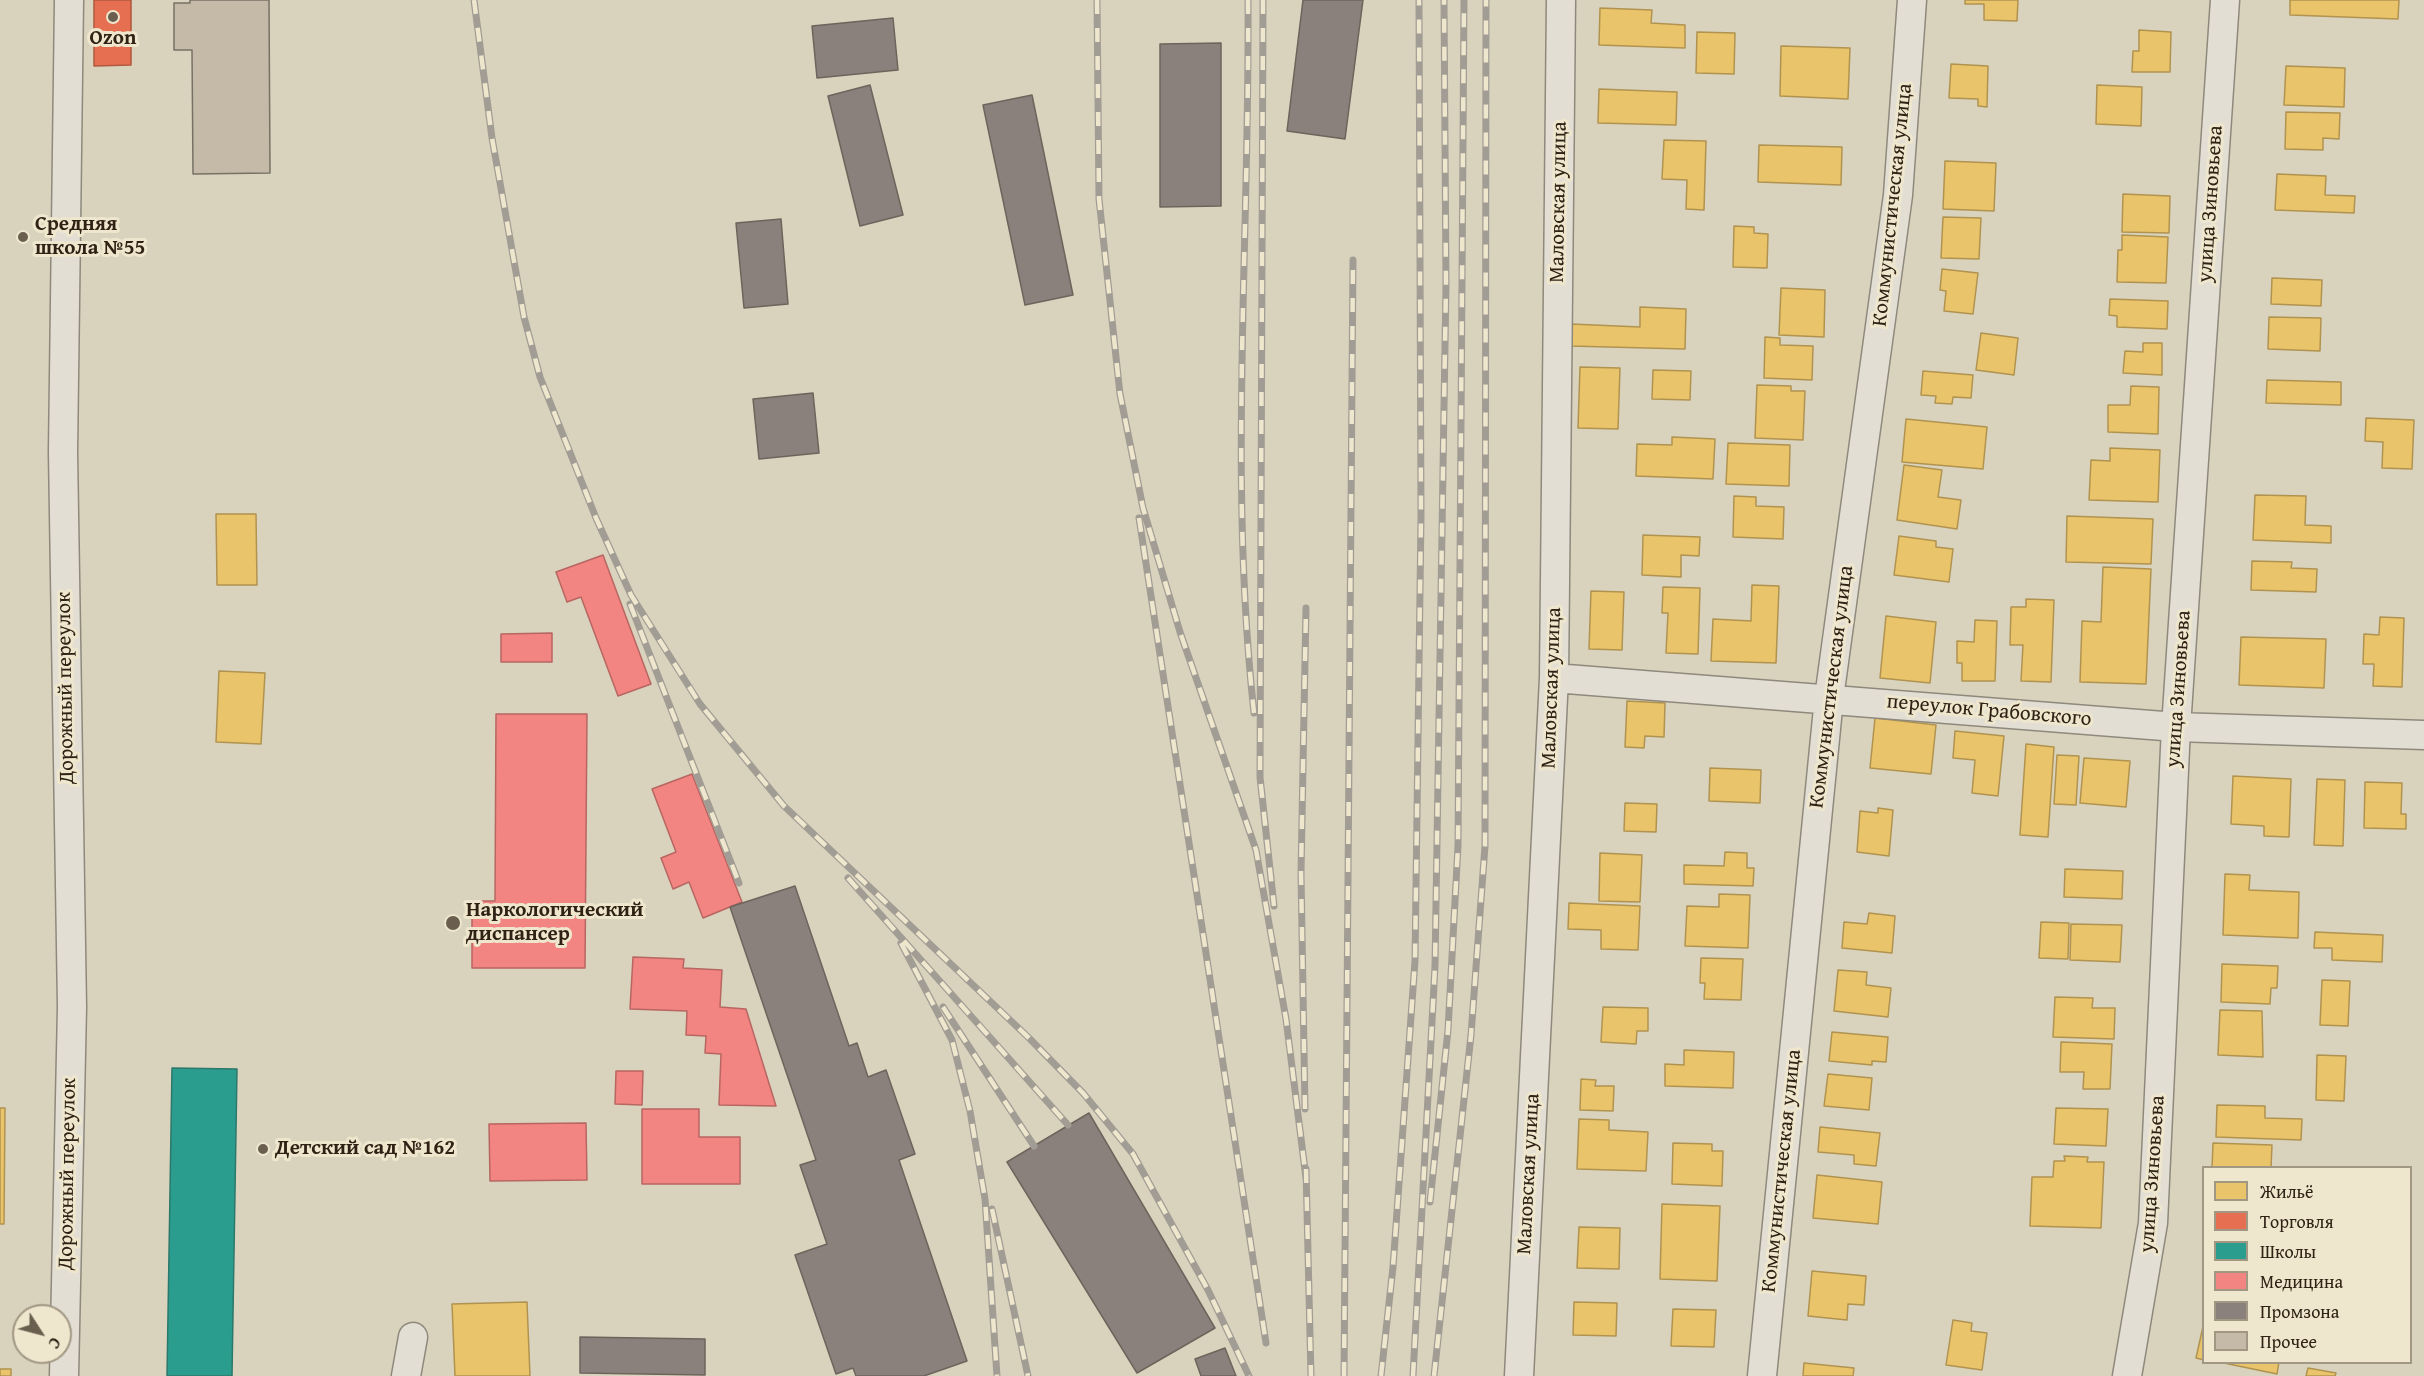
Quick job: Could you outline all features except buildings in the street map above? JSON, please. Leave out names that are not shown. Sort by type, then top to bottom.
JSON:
[{"type":"street","name":"Дорожный переулок","points":[[64,1376],[72,1006],[63,452],[69,0]]},
{"type":"street","name":"Маловская улица","points":[[1519,1376],[1554,678],[1561,0]]},
{"type":"street","name":"Коммунистическая улица","points":[[1762,1376],[1829,698],[1898,195],[1912,0]]},
{"type":"street","name":"улица Зиновьева","points":[[2127,1376],[2153,1223],[2176,727],[2225,0]]},
{"type":"street","name":"переулок Грабовского","points":[[1554,678],[2176,727],[2424,735]]},
{"type":"street","points":[[406,1376],[413,1337]]},
{"type":"railway","points":[[474,0],[492,138],[524,317],[540,377],[596,518],[631,595],[700,704],[784,806],[1029,1038],[1083,1093],[1133,1154],[1208,1290],[1249,1376]]},
{"type":"railway","points":[[1097,0],[1099,199],[1120,394],[1143,508],[1180,632],[1256,850],[1286,1019],[1306,1178]]},
{"type":"railway","points":[[1248,0],[1241,446],[1246,624],[1254,713]]},
{"type":"railway","points":[[1263,0],[1260,777],[1274,906]]},
{"type":"railway","points":[[1381,1376],[1393,1267],[1415,961],[1421,517],[1419,0]]},
{"type":"railway","points":[[1413,1376],[1435,966],[1446,284],[1444,0]]},
{"type":"railway","points":[[1430,1202],[1448,1030],[1458,846],[1464,0]]},
{"type":"railway","points":[[1434,1376],[1471,1035],[1485,846],[1486,0]]},
{"type":"railway","points":[[1344,1376],[1353,260]]},
{"type":"railway","points":[[1139,518],[1266,1343]]},
{"type":"railway","points":[[630,604],[739,883]]},
{"type":"railway","points":[[1305,1109],[1301,873],[1306,608]]},
{"type":"railway","points":[[848,878],[1068,1125]]},
{"type":"railway","points":[[901,943],[952,1040],[970,1111],[985,1199],[997,1376]]},
{"type":"railway","points":[[943,1007],[1034,1146]]},
{"type":"railway","points":[[1306,1169],[1311,1376]]},
{"type":"railway","points":[[992,1209],[1028,1376]]},
{"type":"place","name":"Ozon","points":[[113,17]]},
{"type":"place","name":"Средняя школа №55","points":[[23,237]]},
{"type":"place","name":"Наркологический диспансер","points":[[453,923]]},
{"type":"place","name":"Детский сад №162","points":[[263,1149]]}]
